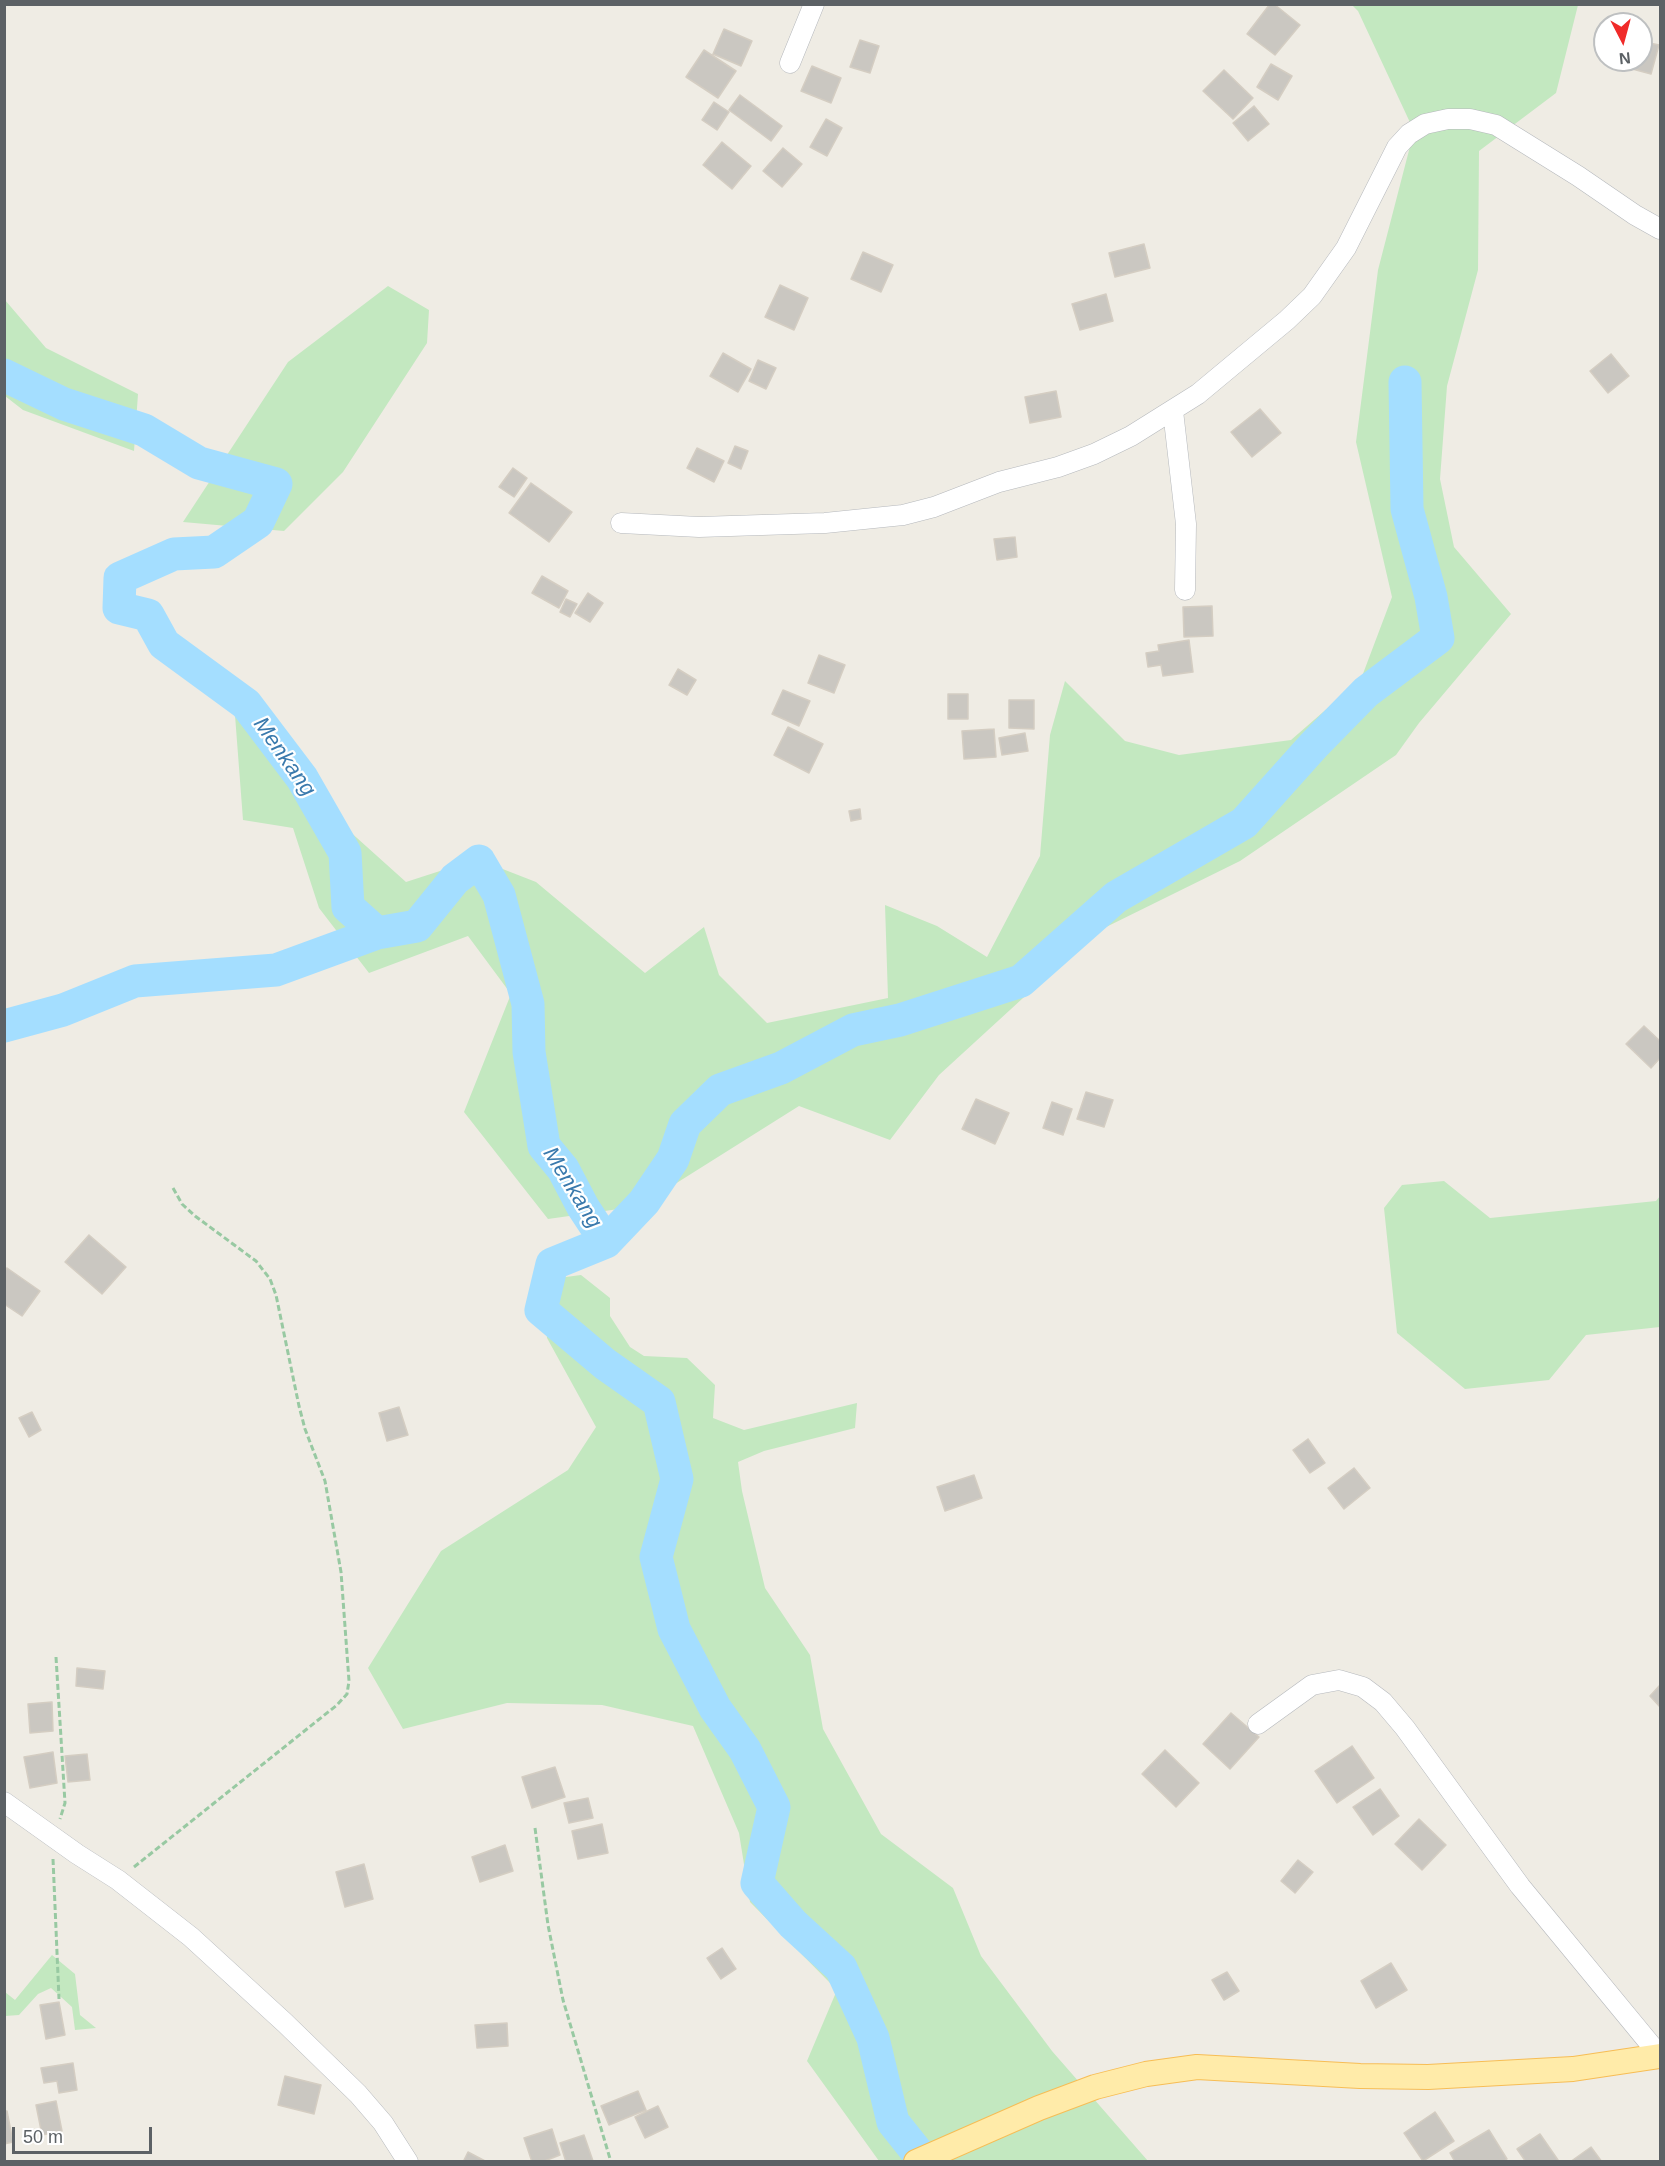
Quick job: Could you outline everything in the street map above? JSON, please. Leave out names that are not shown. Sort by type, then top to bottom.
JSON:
[{"type":"main road","points":[[923,2159],[1050,2103],[1095,2087],[1146,2074],[1197,2067],[1360,2076],[1428,2077],[1573,2070],[1660,2056]]},
{"type":"street","points":[[790,63],[814,4]]},
{"type":"street","points":[[621,523],[699,526],[825,523],[903,515],[934,507],[980,488],[1058,467],[1094,454],[1131,436],[1173,411],[1232,366],[1312,296],[1346,248],[1397,147],[1409,134],[1425,124],[1448,119],[1470,119],[1496,125],[1660,229]]},
{"type":"street","points":[[1173,411],[1186,524],[1185,590]]},
{"type":"street","points":[[1258,1724],[1312,1685],[1321,1683],[1339,1680],[1363,1687],[1383,1702],[1405,1728],[1520,1886],[1660,2056]]},
{"type":"street","points":[[4,1802],[118,1880],[191,1937],[358,2094],[383,2123],[408,2162]]},
{"type":"path","points":[[118,1880],[337,1705],[346,1694],[349,1681],[340,1572],[325,1481],[298,1406],[276,1295],[270,1279],[256,1261],[182,1204],[173,1188]]},
{"type":"path","points":[[56,1657],[65,1803],[62,1816],[50,1835],[58,1999]]},
{"type":"path","points":[[535,1828],[548,1925],[563,2000],[611,2162]]},
{"type":"green space","points":[[1352,5],[1578,5],[1556,93],[1479,151],[1478,270],[1447,386],[1440,479],[1454,547],[1511,614],[1419,723],[1396,755],[1240,861],[1094,933],[939,1075],[890,1140],[799,1106],[640,1206],[548,1219],[464,1112],[511,994],[468,936],[369,973],[319,908],[293,828],[243,820],[233,689],[270,728],[347,829],[406,882],[477,859],[536,882],[645,973],[704,927],[719,975],[767,1023],[888,998],[885,905],[937,926],[987,957],[1040,856],[1050,735],[1065,681],[1125,741],[1179,755],[1291,740],[1361,679],[1392,597],[1356,442],[1378,270],[1414,131],[1358,11]]},
{"type":"green space","points":[[388,286],[429,310],[427,343],[343,472],[284,531],[183,522],[288,362]]},
{"type":"green space","points":[[5,300],[46,348],[138,394],[134,451],[23,410],[5,396]]},
{"type":"green space","points":[[1444,1181],[1490,1218],[1656,1201],[1660,1196],[1660,1327],[1586,1335],[1549,1380],[1465,1389],[1397,1333],[1384,1208],[1402,1185]]},
{"type":"green space","points":[[581,1275],[610,1298],[610,1316],[630,1347],[644,1356],[687,1358],[715,1385],[713,1418],[744,1430],[857,1403],[855,1428],[764,1451],[738,1462],[742,1491],[765,1588],[810,1655],[823,1729],[881,1834],[953,1888],[981,1956],[1052,2051],[1148,2161],[879,2161],[807,2061],[837,1990],[750,1902],[739,1833],[693,1726],[602,1705],[507,1703],[403,1729],[368,1668],[441,1551],[568,1470],[596,1427],[547,1338],[543,1280]]},
{"type":"green space","points":[[52,1955],[75,1974],[80,2015],[96,2028],[75,2030],[72,2007],[51,1988],[38,1994],[19,2015],[5,2016],[5,1992],[15,2000]]},
{"type":"building","points":[[1270,4],[1274,4],[1300,25],[1275,55],[1247,34]]},
{"type":"building","points":[[724,29],[752,41],[741,66],[713,54]]},
{"type":"building","points":[[860,40],[879,46],[870,73],[850,67]]},
{"type":"building","points":[[1653,44],[1659,45],[1653,67]]},
{"type":"building","points":[[704,50],[736,71],[718,98],[686,77]]},
{"type":"building","points":[[1271,64],[1292,76],[1278,100],[1257,87]]},
{"type":"building","points":[[812,66],[841,78],[831,103],[801,91]]},
{"type":"building","points":[[1224,70],[1253,98],[1233,119],[1203,91]]},
{"type":"building","points":[[740,95],[782,126],[771,141],[729,110]]},
{"type":"building","points":[[714,102],[729,112],[717,130],[702,120]]},
{"type":"building","points":[[1254,106],[1269,124],[1248,141],[1233,123]]},
{"type":"building","points":[[826,119],[842,128],[827,156],[810,147]]},
{"type":"building","points":[[722,142],[751,166],[732,189],[703,165]]},
{"type":"building","points":[[783,148],[802,164],[782,187],[763,171]]},
{"type":"building","points":[[1144,244],[1150,268],[1115,277],[1109,253]]},
{"type":"building","points":[[863,252],[893,265],[881,292],[851,279]]},
{"type":"building","points":[[780,285],[808,298],[794,330],[765,317]]},
{"type":"building","points":[[1106,294],[1113,321],[1080,330],[1072,304]]},
{"type":"building","points":[[723,353],[751,369],[738,392],[710,376]]},
{"type":"building","points":[[1611,354],[1629,376],[1608,393],[1590,371]]},
{"type":"building","points":[[758,360],[776,368],[766,389],[749,381]]},
{"type":"building","points":[[1056,391],[1061,417],[1030,423],[1025,397]]},
{"type":"building","points":[[1260,409],[1281,433],[1252,457],[1231,432]]},
{"type":"building","points":[[735,446],[748,451],[741,469],[728,463]]},
{"type":"building","points":[[697,448],[724,461],[714,482],[687,468]]},
{"type":"building","points":[[513,468],[527,478],[514,497],[499,487]]},
{"type":"building","points":[[531,483],[572,512],[549,542],[509,513]]},
{"type":"building","points":[[1015,537],[1017,557],[997,560],[994,539]]},
{"type":"building","points":[[542,576],[568,591],[559,608],[532,593]]},
{"type":"building","points":[[588,593],[603,603],[590,622],[575,613]]},
{"type":"building","points":[[566,599],[577,604],[570,617],[560,612]]},
{"type":"building","points":[[1212,606],[1213,636],[1184,637],[1183,607]]},
{"type":"building","points":[[1189,640],[1193,672],[1163,676],[1161,665],[1148,667],[1146,653],[1159,651],[1158,645]]},
{"type":"building","points":[[819,655],[845,665],[834,693],[808,683]]},
{"type":"building","points":[[678,669],[696,680],[687,695],[669,685]]},
{"type":"building","points":[[783,690],[810,701],[799,726],[772,714]]},
{"type":"building","points":[[948,694],[968,694],[968,719],[948,719]]},
{"type":"building","points":[[1009,700],[1034,700],[1034,729],[1009,728]]},
{"type":"building","points":[[788,727],[823,744],[809,773],[774,755]]},
{"type":"building","points":[[994,729],[996,757],[964,759],[962,731]]},
{"type":"building","points":[[1025,733],[1028,751],[1002,755],[999,738]]},
{"type":"building","points":[[860,809],[861,819],[851,821],[849,811]]},
{"type":"building","points":[[1644,1026],[1660,1041],[1660,1058],[1651,1068],[1626,1044]]},
{"type":"building","points":[[1086,1092],[1113,1100],[1104,1127],[1077,1119]]},
{"type":"building","points":[[976,1099],[1009,1113],[995,1144],[962,1129]]},
{"type":"building","points":[[1052,1102],[1072,1109],[1063,1135],[1043,1128]]},
{"type":"building","points":[[89,1235],[126,1267],[102,1294],[65,1262]]},
{"type":"building","points":[[7,1268],[40,1291],[22,1316],[4,1304],[4,1272]]},
{"type":"building","points":[[399,1407],[408,1435],[387,1441],[379,1413]]},
{"type":"building","points":[[32,1412],[41,1430],[29,1437],[19,1418]]},
{"type":"building","points":[[1308,1439],[1325,1463],[1310,1473],[1293,1450]]},
{"type":"building","points":[[1354,1468],[1370,1488],[1344,1509],[1328,1488]]},
{"type":"building","points":[[974,1475],[982,1498],[945,1511],[937,1487]]},
{"type":"building","points":[[77,1668],[105,1671],[103,1689],[76,1686]]},
{"type":"building","points":[[1660,1685],[1660,1707],[1650,1696]]},
{"type":"building","points":[[52,1702],[53,1731],[30,1733],[28,1704]]},
{"type":"building","points":[[1231,1713],[1259,1737],[1230,1769],[1203,1744]]},
{"type":"building","points":[[1352,1746],[1374,1778],[1337,1803],[1315,1771]]},
{"type":"building","points":[[1165,1750],[1199,1783],[1176,1807],[1142,1774]]},
{"type":"building","points":[[53,1752],[57,1783],[30,1788],[24,1757]]},
{"type":"building","points":[[87,1754],[90,1780],[68,1782],[65,1756]]},
{"type":"building","points":[[555,1767],[565,1797],[532,1808],[522,1777]]},
{"type":"building","points":[[1380,1789],[1399,1816],[1373,1835],[1353,1807]]},
{"type":"building","points":[[588,1798],[593,1818],[569,1823],[564,1803]]},
{"type":"building","points":[[1419,1819],[1446,1845],[1422,1870],[1395,1844]]},
{"type":"building","points":[[602,1824],[608,1853],[578,1859],[572,1831]]},
{"type":"building","points":[[505,1845],[513,1871],[480,1882],[472,1857]]},
{"type":"building","points":[[1298,1860],[1313,1872],[1295,1893],[1281,1881]]},
{"type":"building","points":[[364,1864],[373,1899],[345,1907],[336,1872]]},
{"type":"building","points":[[722,1948],[736,1969],[721,1979],[707,1958]]},
{"type":"building","points":[[1391,1963],[1407,1990],[1376,2008],[1361,1981]]},
{"type":"building","points":[[1227,1972],[1239,1991],[1224,2000],[1212,1980]]},
{"type":"building","points":[[59,2002],[65,2035],[46,2039],[40,2005]]},
{"type":"building","points":[[507,2023],[508,2046],[477,2048],[475,2025]]},
{"type":"building","points":[[73,2063],[77,2090],[59,2093],[57,2081],[44,2083],[41,2068]]},
{"type":"building","points":[[285,2076],[321,2085],[314,2114],[278,2105]]},
{"type":"building","points":[[638,2091],[646,2110],[609,2125],[601,2106]]},
{"type":"building","points":[[56,2101],[62,2131],[42,2135],[36,2105]]},
{"type":"building","points":[[658,2106],[668,2127],[645,2138],[635,2117]]},
{"type":"building","points":[[4,2111],[7,2111],[13,2142],[4,2144]]},
{"type":"building","points":[[1435,2112],[1454,2141],[1423,2161],[1404,2133]]},
{"type":"building","points":[[552,2129],[560,2155],[542,2162],[532,2162],[524,2138]]},
{"type":"building","points":[[1489,2130],[1507,2159],[1503,2162],[1455,2162],[1450,2153]]},
{"type":"building","points":[[1540,2134],[1558,2160],[1556,2162],[1526,2162],[1517,2149]]},
{"type":"building","points":[[584,2135],[593,2161],[566,2162],[560,2143]]},
{"type":"building","points":[[1591,2147],[1602,2162],[1570,2162]]},
{"type":"building","points":[[468,2152],[487,2162],[463,2162]]},
{"type":"waterway","name":"Menkang","points":[[4,375],[64,404],[144,430],[199,463],[276,484],[258,522],[214,552],[174,554],[120,578],[119,608],[148,615],[164,644],[246,704],[302,778],[345,853],[348,907],[377,933],[417,926],[455,879],[479,861],[499,895],[528,1004],[529,1052],[544,1146],[563,1169],[583,1207],[606,1242]]},
{"type":"waterway","points":[[925,2162],[893,2122],[873,2038],[841,1968],[793,1924],[757,1883],[774,1807],[745,1750],[715,1708],[674,1629],[656,1557],[677,1479],[659,1402],[605,1364],[541,1310],[552,1264],[606,1242],[644,1202],[673,1159],[685,1124],[720,1090],[781,1068],[853,1030],[900,1020],[1021,981],[1116,897],[1244,823],[1314,745],[1366,692],[1438,638],[1431,597],[1407,509],[1405,382]]},
{"type":"waterway","points":[[4,1026],[63,1010],[135,981],[276,970],[377,933]]}]
